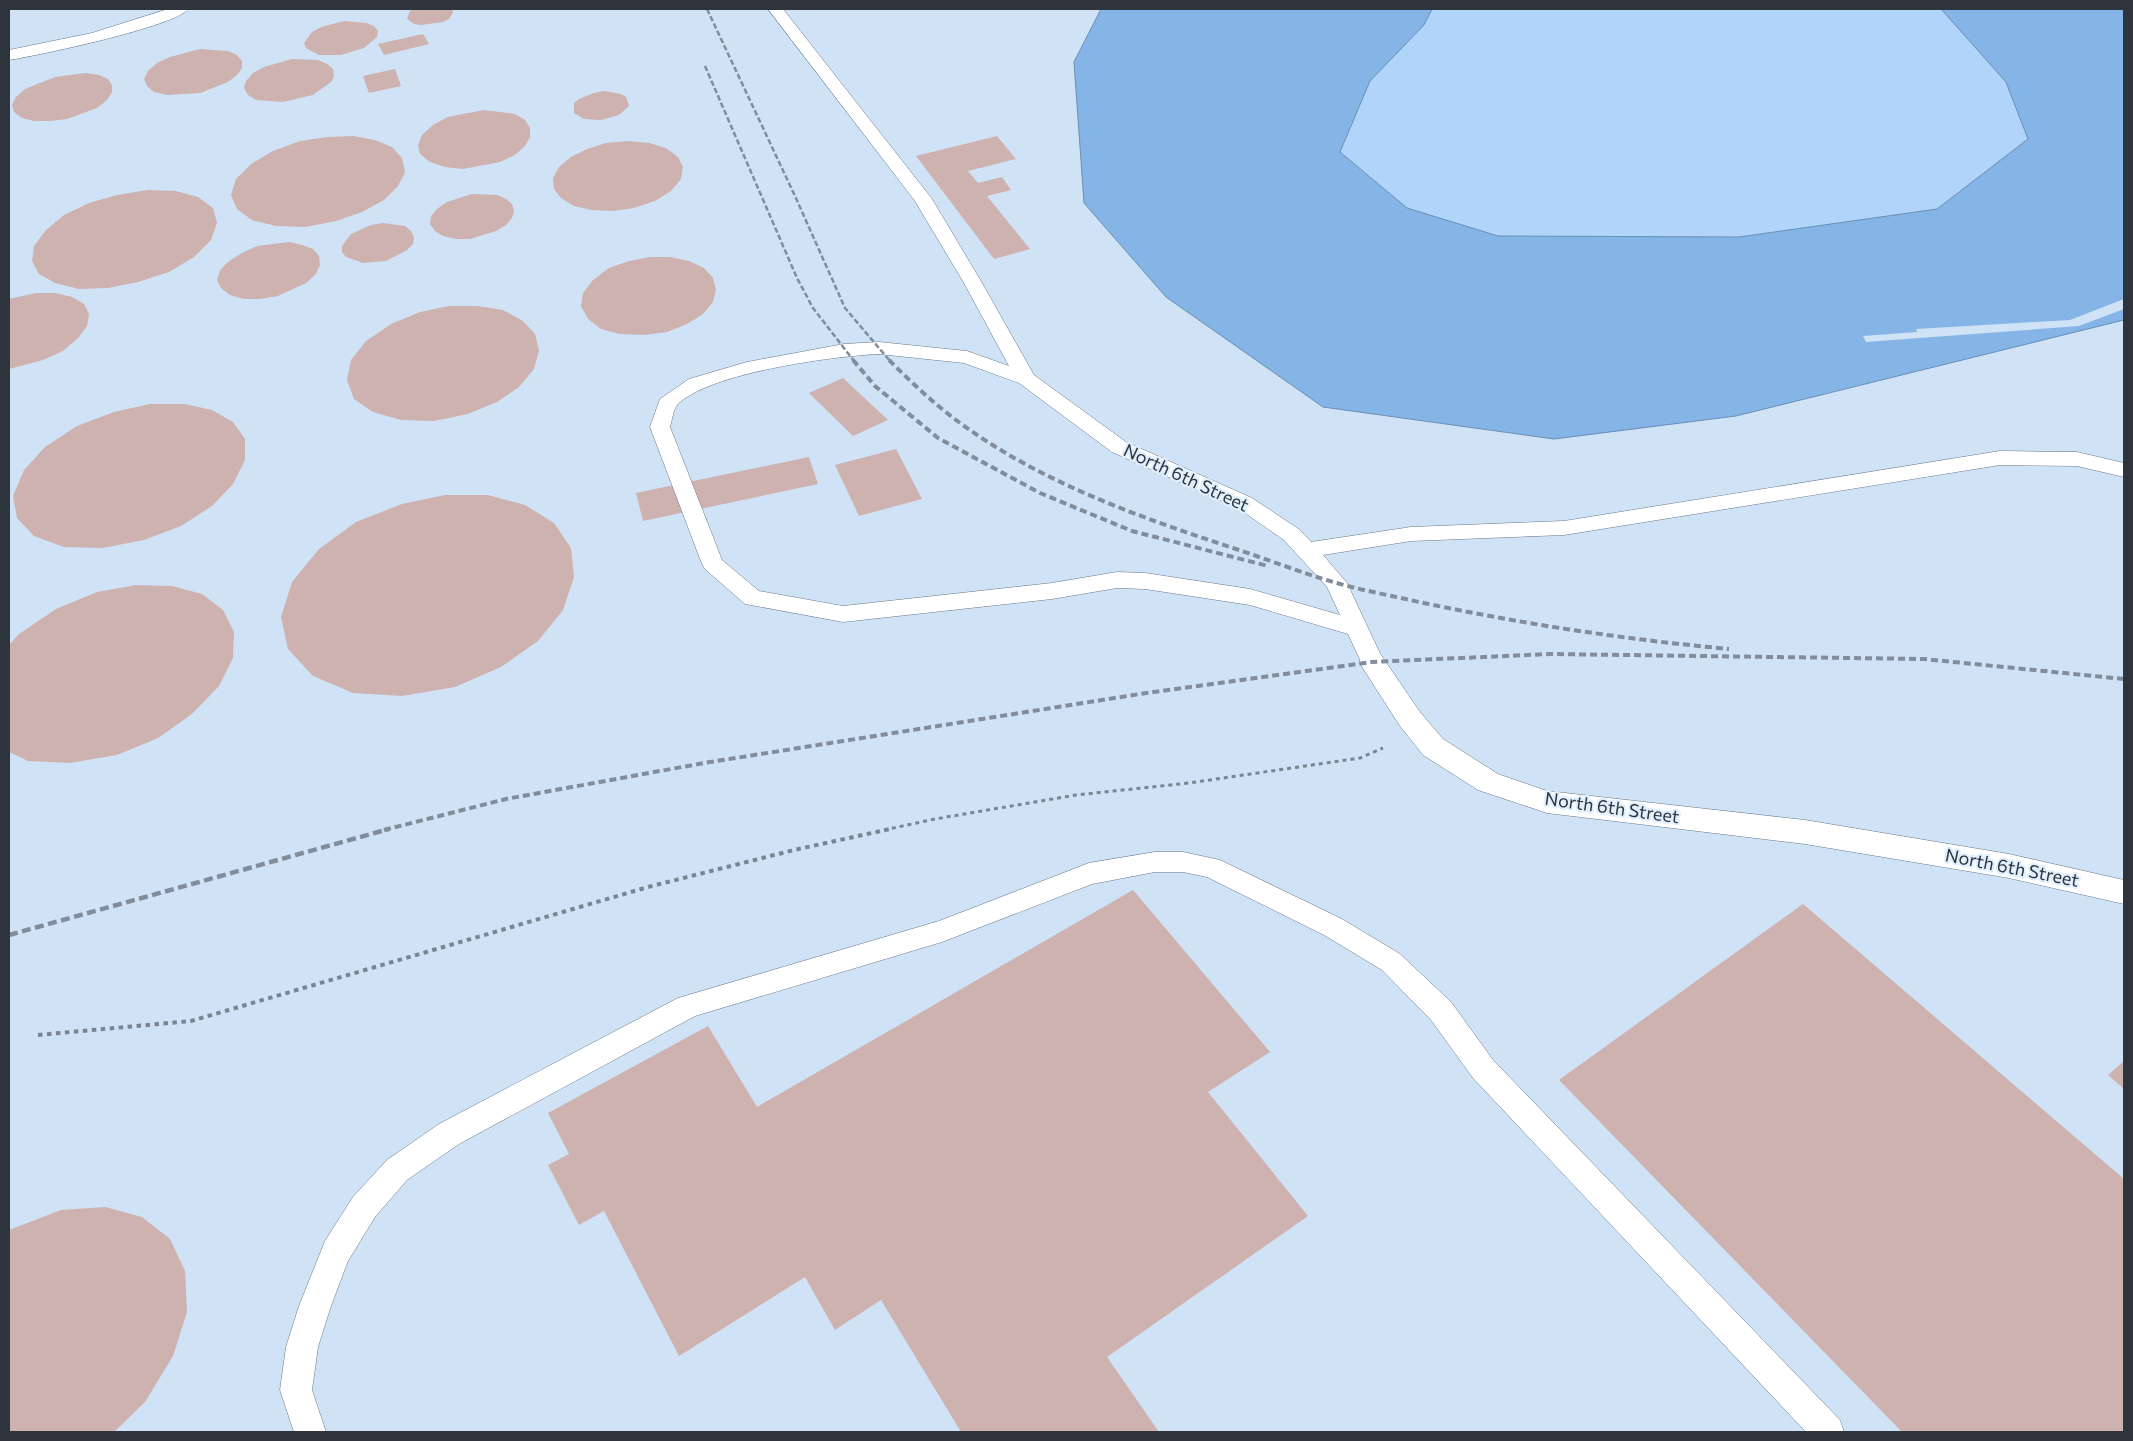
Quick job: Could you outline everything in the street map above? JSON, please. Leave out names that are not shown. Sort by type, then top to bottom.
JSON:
[{"type":"street","name":"North 6th Street","points":[[1372,662],[1433,747],[1488,782],[1547,802],[1805,832],[2009,866],[2124,892]]},
{"type":"lane","points":[[9,55],[84,41],[115,33],[181,9]]},
{"type":"lane","points":[[775,9],[923,198],[1026,378]]},
{"type":"lane","points":[[1026,378],[967,357],[878,348],[844,350],[747,368],[696,383],[667,403],[660,427],[713,564],[754,598],[843,614],[1052,591],[1117,580],[1145,581],[1250,597],[1358,629]]},
{"type":"lane","name":"North 6th Street","points":[[1026,378],[1118,448],[1245,503],[1292,535],[1336,583],[1372,662]]},
{"type":"lane","points":[[1305,550],[1411,534],[1564,528],[2000,458],[2077,459],[2124,470]]},
{"type":"lane","points":[[310,1432],[296,1390],[302,1347],[315,1306],[336,1252],[364,1207],[397,1170],[449,1134],[688,1006],[942,931],[1089,874],[1155,862],[1183,862],[1211,867],[1333,926],[1391,962],[1441,1011],[1483,1069],[1828,1432]]},
{"type":"path","points":[[38,1035],[191,1022],[648,887],[794,850],[935,819],[1076,795],[1189,783],[1360,758],[1420,731]]},
{"type":"shaded area","points":[[1101,9],[1432,9],[1424,25],[1370,81],[1340,152],[1407,208],[1498,236],[1739,237],[1937,209],[2028,139],[2006,82],[1941,9],[2124,9],[2124,320],[1736,416],[1554,439],[1323,407],[1166,297],[1084,203],[1074,62]]},
{"type":"shaded area","points":[[1432,9],[1941,9],[2006,82],[2028,139],[1937,209],[1739,237],[1498,236],[1407,209],[1340,152],[1370,81],[1424,25]]},
{"type":"pier","points":[[2124,299],[2124,309],[2079,326],[1866,342],[1863,336],[1917,332],[1916,329],[2070,320]]},
{"type":"building","points":[[414,9],[452,9],[453,12],[449,19],[443,22],[421,25],[414,24],[407,19],[410,11]]},
{"type":"building","points":[[344,21],[366,23],[374,26],[378,31],[377,37],[364,48],[341,55],[319,55],[306,48],[304,43],[312,32],[321,27]]},
{"type":"building","points":[[423,34],[429,44],[384,55],[378,44]]},
{"type":"building","points":[[200,49],[228,51],[237,55],[242,61],[242,68],[228,82],[200,93],[167,95],[154,92],[147,86],[144,79],[148,71],[157,63],[170,57]]},
{"type":"building","points":[[292,59],[318,60],[333,69],[334,76],[331,82],[313,95],[283,102],[256,100],[248,95],[244,88],[246,81],[253,73],[264,67]]},
{"type":"building","points":[[395,69],[401,86],[369,93],[363,76]]},
{"type":"building","points":[[86,73],[108,79],[112,85],[112,92],[107,100],[97,108],[67,119],[50,121],[34,121],[22,118],[14,112],[12,105],[16,97],[25,89],[55,77]]},
{"type":"building","points":[[604,91],[621,94],[626,97],[629,106],[619,115],[601,120],[584,119],[574,113],[574,103],[579,99]]},
{"type":"building","points":[[484,110],[515,114],[525,120],[530,128],[530,137],[525,146],[515,155],[500,162],[463,169],[445,167],[430,162],[420,154],[418,145],[422,135],[433,125],[448,117]]},
{"type":"building","points":[[353,136],[375,140],[392,147],[402,158],[405,172],[398,186],[384,200],[362,212],[336,221],[305,227],[276,226],[252,220],[237,209],[231,195],[236,179],[251,164],[273,151],[300,141]]},
{"type":"building","points":[[997,136],[1016,159],[968,171],[978,183],[1002,177],[1011,190],[987,196],[1030,249],[994,259],[916,156]]},
{"type":"building","points":[[628,141],[649,143],[666,148],[678,157],[683,167],[681,179],[671,191],[655,201],[634,208],[613,211],[592,210],[574,206],[561,198],[554,189],[553,178],[559,167],[571,157],[606,143]]},
{"type":"building","points":[[148,190],[176,191],[198,197],[213,208],[217,223],[211,240],[194,257],[169,272],[138,282],[108,288],[79,289],[55,283],[39,274],[32,261],[34,246],[46,230],[64,215],[89,203],[117,195]]},
{"type":"building","points":[[472,194],[497,195],[506,199],[512,204],[514,211],[512,218],[506,225],[496,231],[470,239],[456,239],[443,236],[435,231],[430,224],[431,216],[437,209],[447,202]]},
{"type":"building","points":[[383,223],[405,226],[414,237],[413,244],[407,250],[386,261],[363,263],[346,257],[342,252],[342,246],[351,234],[371,225]]},
{"type":"building","points":[[289,242],[313,249],[319,256],[320,265],[316,274],[306,283],[278,296],[260,299],[244,299],[230,295],[221,288],[217,280],[220,270],[229,261],[257,246]]},
{"type":"building","points":[[650,257],[670,257],[689,261],[704,268],[713,278],[716,290],[713,302],[703,314],[687,324],[667,332],[644,335],[620,334],[601,329],[588,319],[581,306],[583,293],[593,280],[609,268],[629,261]]},
{"type":"building","points":[[36,293],[56,293],[72,297],[84,304],[89,314],[87,326],[78,338],[63,351],[43,360],[9,369],[9,299]]},
{"type":"building","points":[[449,306],[477,306],[503,310],[523,321],[535,334],[539,351],[534,369],[519,387],[497,402],[468,414],[434,421],[401,420],[373,412],[354,399],[347,380],[351,360],[366,341],[391,324],[420,312]]},
{"type":"building","points":[[843,378],[888,420],[853,436],[809,393]]},
{"type":"building","points":[[150,404],[184,404],[212,410],[233,422],[245,439],[245,460],[233,484],[212,506],[181,526],[144,540],[102,548],[64,547],[34,536],[17,518],[13,496],[24,470],[45,447],[77,426],[114,412]]},
{"type":"building","points":[[896,449],[922,499],[859,516],[835,465]]},
{"type":"building","points":[[809,457],[818,484],[643,521],[636,493]]},
{"type":"building","points":[[445,495],[488,495],[525,505],[554,523],[571,548],[574,577],[563,610],[538,641],[501,667],[455,687],[402,696],[353,693],[313,676],[288,649],[281,617],[292,582],[319,549],[356,522],[402,504]]},
{"type":"building","points":[[136,585],[172,586],[202,594],[223,610],[234,632],[233,658],[219,686],[192,714],[158,738],[117,755],[70,763],[28,761],[9,752],[9,645],[19,634],[56,609],[97,592]]},
{"type":"building","points":[[1133,890],[1270,1052],[1208,1092],[1308,1216],[1107,1357],[1159,1432],[961,1432],[881,1300],[835,1330],[805,1277],[679,1356],[604,1211],[579,1225],[548,1165],[569,1154],[548,1113],[708,1026],[757,1107]]},
{"type":"building","points":[[1803,904],[2124,1179],[2124,1432],[1902,1432],[1559,1080]]},
{"type":"building","points":[[2124,1061],[2124,1089],[2108,1075]]},
{"type":"building","points":[[105,1207],[142,1217],[170,1239],[185,1271],[187,1312],[173,1356],[145,1402],[114,1432],[9,1432],[9,1230],[61,1210]]},
{"type":"railway","points":[[707,9],[795,196],[845,308],[890,361]]},
{"type":"railway","points":[[705,66],[797,278],[813,308],[854,361]]},
{"type":"railway","points":[[853,360],[875,386],[938,438],[1040,493],[1132,531],[1268,566]]},
{"type":"railway","points":[[890,361],[921,391],[956,420],[1021,462],[1091,496],[1200,537],[1330,581],[1410,600],[1489,616],[1569,629],[1729,649]]},
{"type":"railway","points":[[384,830],[506,799],[704,763],[1140,694],[1372,662],[1550,654],[1924,659],[2124,679]]},
{"type":"railway","points":[[9,935],[389,829]]}]
